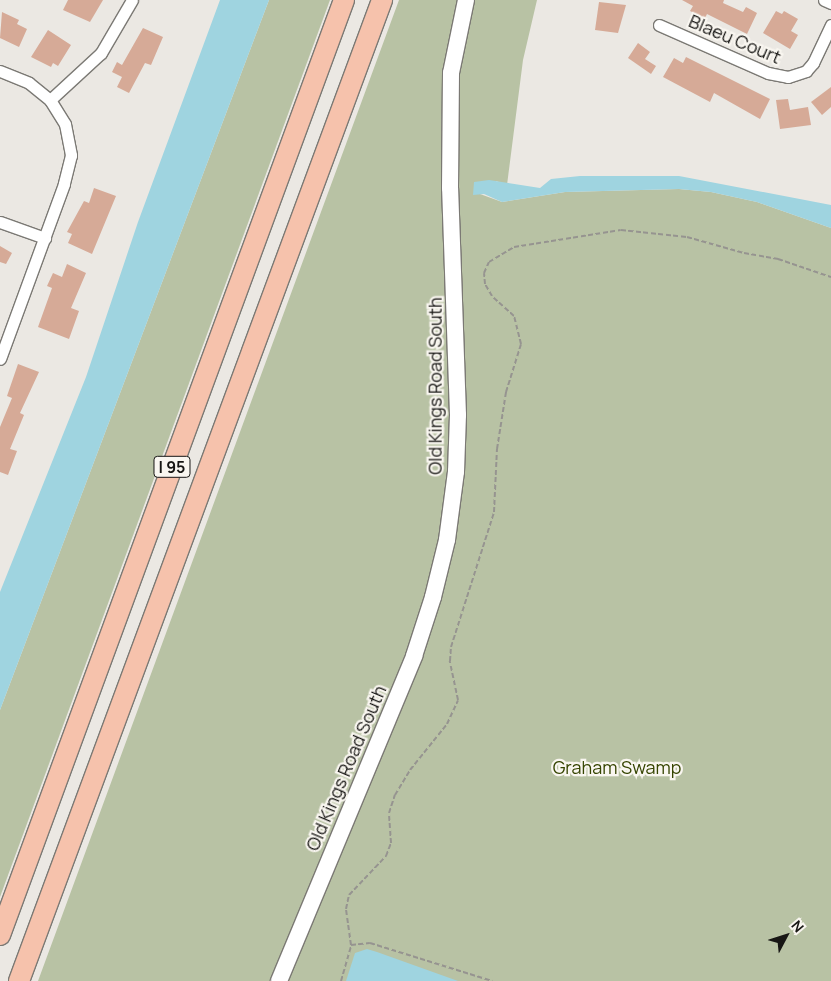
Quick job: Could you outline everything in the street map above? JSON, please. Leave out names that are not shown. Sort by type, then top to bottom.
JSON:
[{"type":"highway","name":"I 95","points":[[0,934],[344,0]]},
{"type":"highway","name":"I 95","points":[[19,981],[382,0]]},
{"type":"street","points":[[50,100],[101,53],[132,0]]},
{"type":"street","name":"Old Kings Road South","points":[[279,981],[414,656],[433,597],[447,540],[456,472],[458,415],[450,188],[451,73],[466,0]]},
{"type":"street","points":[[824,0],[831,3]]},
{"type":"street","name":"Blaeu Court","points":[[659,25],[768,73],[788,77],[806,71],[813,63],[831,25]]},
{"type":"street","points":[[0,71],[29,83],[50,100],[65,124],[71,155],[64,184],[0,360]]},
{"type":"street","points":[[0,222],[45,238]]},
{"type":"path","points":[[341,981],[351,945],[346,909],[349,895],[386,856],[390,843],[389,813],[395,796],[410,770],[446,724],[458,700],[450,661],[451,647],[494,512],[497,449],[508,386],[521,344],[514,316],[492,296],[485,284],[484,273],[488,262],[514,247],[621,230],[687,237],[730,250],[778,259],[831,277]]},
{"type":"path","points":[[351,945],[370,943],[492,981]]},
{"type":"green space","points":[[269,0],[330,0],[0,897],[0,710]]},
{"type":"green space","points":[[399,0],[459,0],[444,76],[441,125],[451,450],[439,550],[408,655],[273,981],[38,981]]},
{"type":"green space","name":"Graham Swamp","points":[[472,0],[537,0],[523,60],[507,185],[496,181],[480,194],[502,202],[565,192],[679,189],[711,192],[757,202],[831,228],[831,981],[286,981],[450,557],[457,81]]},
{"type":"water","points":[[220,0],[269,0],[0,710],[0,592],[86,377],[138,222]]},
{"type":"water","points":[[580,176],[679,176],[831,205],[831,228],[757,202],[711,192],[679,189],[565,192],[502,202],[484,194],[473,195],[474,182],[489,180],[540,188],[551,179]]},
{"type":"water","points":[[367,949],[458,981],[346,981],[355,953]]},
{"type":"building","points":[[68,0],[103,0],[90,22],[63,10]]},
{"type":"building","points":[[682,0],[724,0],[723,3],[743,12],[746,7],[757,13],[747,34],[707,14],[705,18],[690,11],[693,6]]},
{"type":"building","points":[[599,2],[626,5],[618,33],[595,30]]},
{"type":"building","points":[[776,11],[782,14],[784,11],[798,19],[791,31],[798,35],[790,49],[763,33]]},
{"type":"building","points":[[2,12],[19,20],[17,24],[27,29],[19,47],[0,38]]},
{"type":"building","points":[[143,28],[163,37],[151,65],[145,63],[129,93],[117,87],[122,77],[112,72],[117,62],[122,65]]},
{"type":"building","points":[[48,30],[71,45],[58,66],[53,63],[51,67],[31,57]]},
{"type":"building","points":[[638,43],[650,52],[645,59],[656,66],[651,74],[628,58]]},
{"type":"building","points":[[686,57],[770,99],[760,119],[714,93],[710,102],[663,77],[674,58],[683,63]]},
{"type":"building","points":[[831,87],[831,107],[822,115],[811,102]]},
{"type":"building","points":[[788,99],[790,110],[808,107],[811,125],[780,129],[776,100]]},
{"type":"building","points":[[94,188],[116,196],[92,254],[68,243],[72,234],[67,232],[84,201],[89,203]]},
{"type":"building","points":[[0,246],[12,253],[6,264],[0,262]]},
{"type":"building","points":[[67,264],[86,273],[71,308],[79,311],[69,339],[38,327],[52,288],[47,286],[53,273],[62,277]]},
{"type":"building","points":[[18,364],[39,372],[20,413],[24,415],[10,449],[17,451],[8,475],[0,472],[0,427],[12,398],[7,396]]}]
